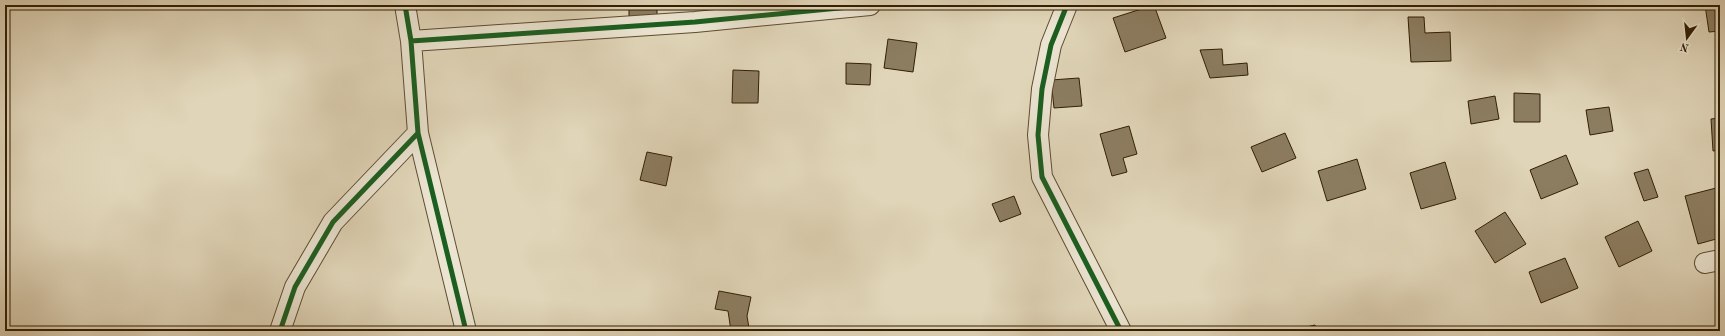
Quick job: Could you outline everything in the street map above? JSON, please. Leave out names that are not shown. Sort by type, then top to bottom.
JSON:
[{"type":"street","points":[[405,5],[411,41],[418,133],[466,331]]},
{"type":"street","points":[[411,41],[695,22],[870,5]]},
{"type":"street","points":[[1068,5],[1051,45],[1042,89],[1038,135],[1042,177],[1121,331]]},
{"type":"street","points":[[280,331],[296,287],[333,222],[418,133]]},
{"type":"building","points":[[629,5],[657,5],[657,18],[629,17]]},
{"type":"building","points":[[1154,5],[1166,38],[1125,52],[1113,18]]},
{"type":"building","points":[[1705,5],[1720,5],[1720,31],[1709,32]]},
{"type":"building","points":[[1408,17],[1424,17],[1425,33],[1450,32],[1451,61],[1411,62]]},
{"type":"building","points":[[888,39],[917,43],[913,72],[884,68]]},
{"type":"building","points":[[1222,49],[1223,65],[1247,63],[1248,75],[1210,78],[1200,50]]},
{"type":"building","points":[[846,63],[871,64],[870,85],[846,84]]},
{"type":"building","points":[[733,70],[759,71],[758,103],[732,103]]},
{"type":"building","points":[[1079,78],[1082,106],[1054,108],[1051,80]]},
{"type":"building","points":[[1514,93],[1540,94],[1540,122],[1514,122]]},
{"type":"building","points":[[1495,96],[1499,119],[1471,124],[1468,101]]},
{"type":"building","points":[[1609,107],[1613,131],[1590,135],[1586,110]]},
{"type":"building","points":[[1720,118],[1720,150],[1713,151],[1711,119]]},
{"type":"building","points":[[1129,126],[1137,154],[1123,158],[1127,172],[1112,176],[1100,134]]},
{"type":"building","points":[[1285,133],[1296,158],[1262,172],[1251,147]]},
{"type":"building","points":[[647,152],[672,157],[666,186],[640,180]]},
{"type":"building","points":[[1566,155],[1578,184],[1541,199],[1530,170]]},
{"type":"building","points":[[1357,159],[1366,189],[1327,201],[1318,171]]},
{"type":"building","points":[[1445,162],[1456,199],[1421,209],[1410,173]]},
{"type":"building","points":[[1648,169],[1658,197],[1644,201],[1634,173]]},
{"type":"building","points":[[1720,187],[1720,238],[1698,244],[1685,196]]},
{"type":"building","points":[[1014,196],[1021,214],[1000,222],[992,204]]},
{"type":"building","points":[[1505,212],[1526,244],[1495,263],[1475,231]]},
{"type":"building","points":[[1638,221],[1652,251],[1619,267],[1605,237]]},
{"type":"building","points":[[1565,258],[1578,288],[1541,303],[1529,272]]},
{"type":"building","points":[[719,291],[751,297],[747,316],[749,328],[757,327],[758,331],[731,331],[728,311],[715,309]]},
{"type":"building","points":[[1315,325],[1317,331],[1293,331],[1293,330]]},
{"type":"building","points":[[1199,327],[1201,331],[1190,331]]},
{"type":"cycle path","points":[[405,5],[411,41],[418,133],[466,331]]},
{"type":"cycle path","points":[[411,41],[695,22],[870,5]]},
{"type":"cycle path","points":[[1067,5],[1051,45],[1042,89],[1038,135],[1042,177],[1121,331]]},
{"type":"cycle path","points":[[280,331],[295,287],[333,222],[418,133]]}]
